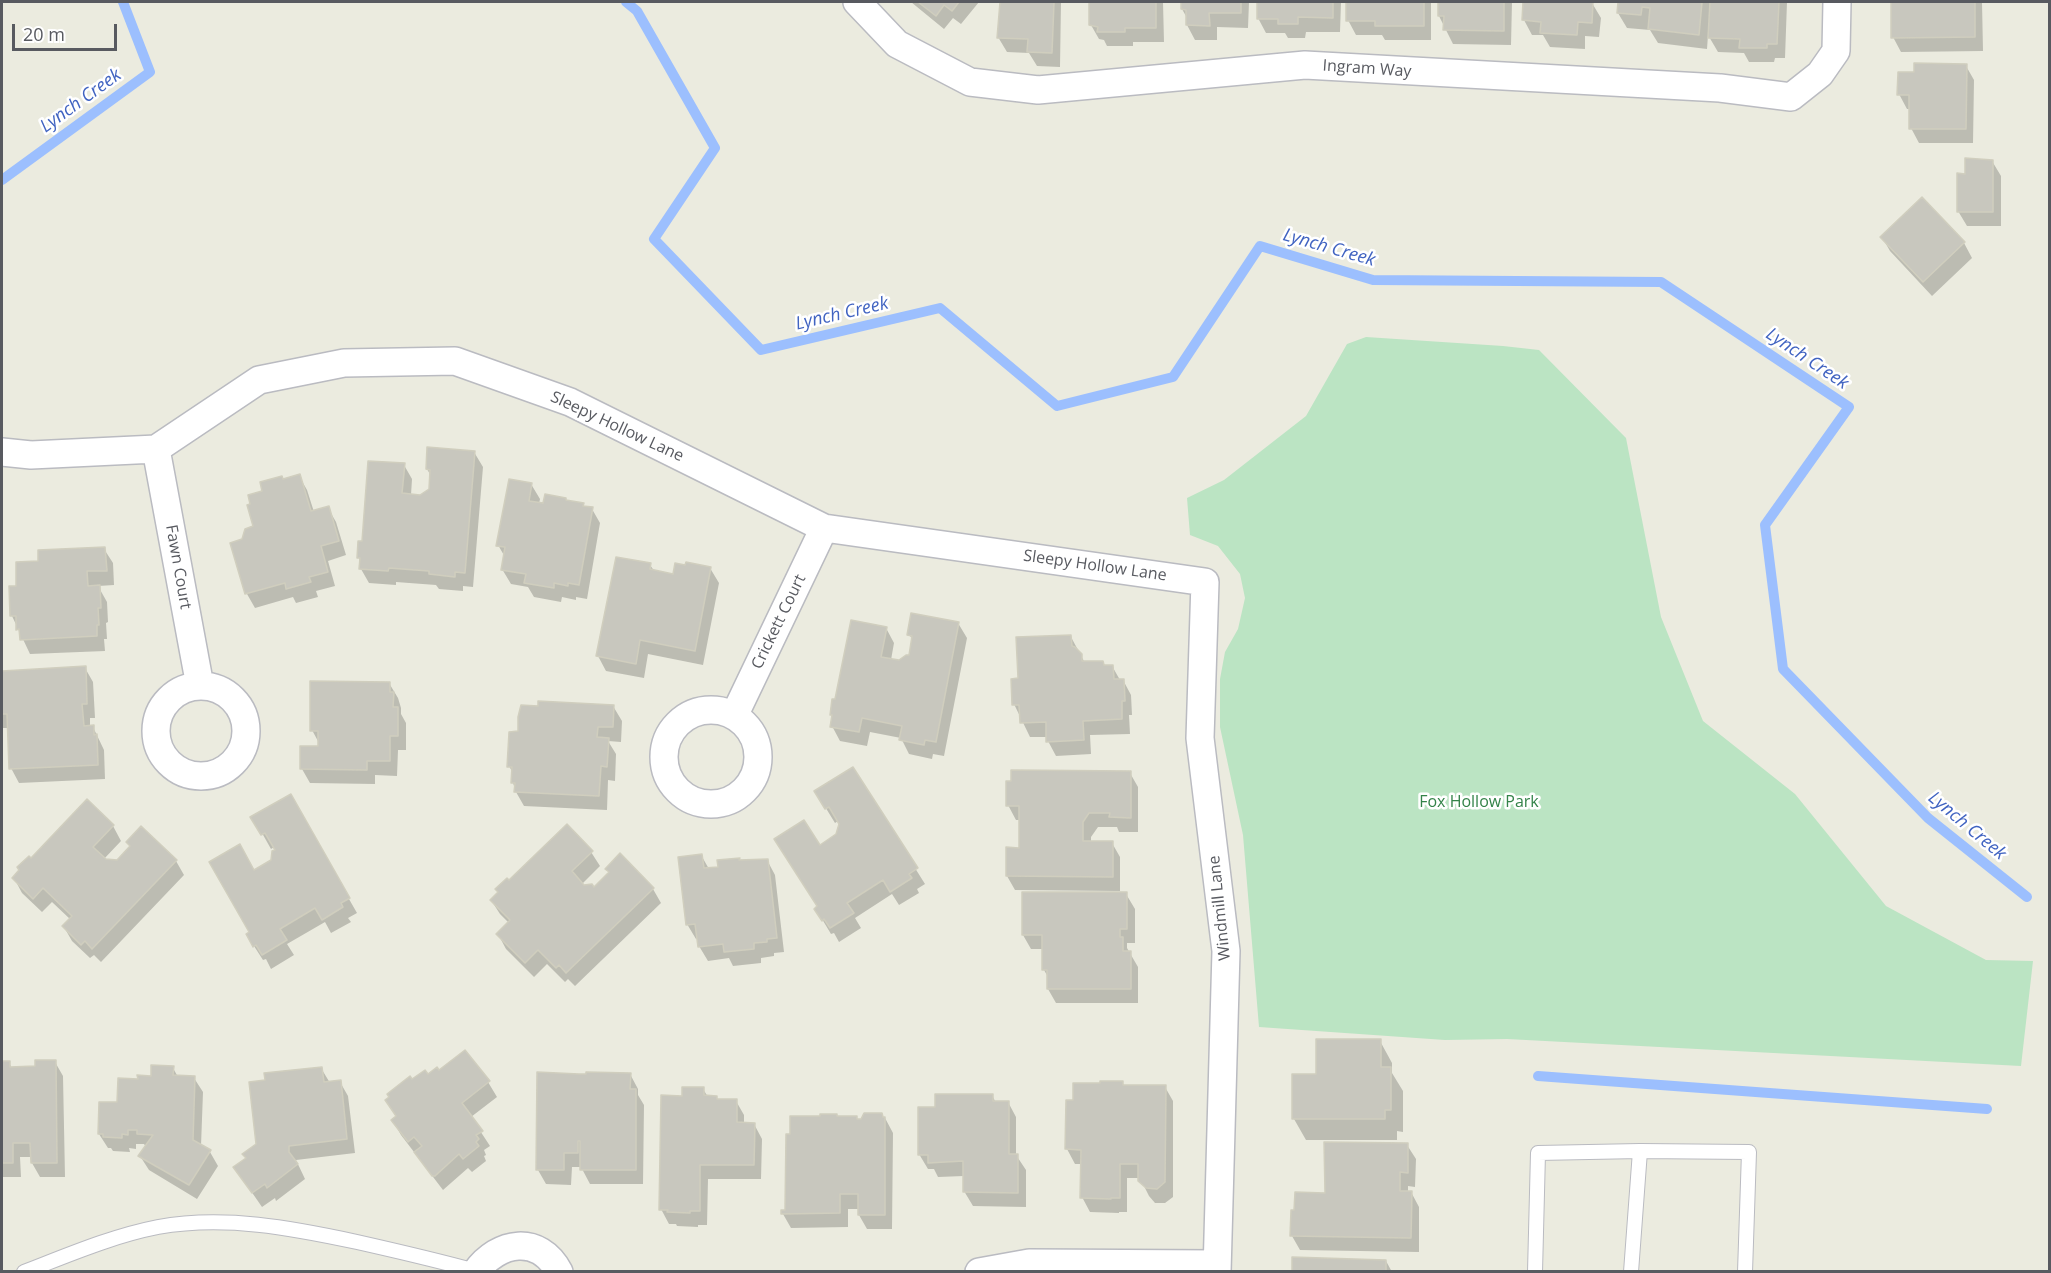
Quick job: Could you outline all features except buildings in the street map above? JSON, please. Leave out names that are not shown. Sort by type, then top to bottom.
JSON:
[{"type":"street","name":"Ingram Way","points":[[857,2],[897,44],[970,82],[1038,90],[1305,65],[1720,88],[1791,97],[1820,74],[1836,51],[1837,2]]},
{"type":"street","name":"Sleepy Hollow Lane","points":[[156,449],[259,380],[344,363],[455,361],[570,402],[824,528],[1205,582]]},
{"type":"street","points":[[2,452],[31,455],[156,449]]},
{"type":"street","name":"Fawn Court","points":[[156,449],[200,686]]},
{"type":"street","name":"Crickett Court","points":[[734,716],[824,528]]},
{"type":"street","name":"Windmill Lane","points":[[1205,582],[1200,738],[1226,951],[1217,1268]]},
{"type":"street","points":[[476,1271],[498,1250],[514,1246],[530,1247],[544,1253],[555,1264],[559,1272]]},
{"type":"street","points":[[979,1272],[1029,1263],[1217,1268]]},
{"type":"lane","points":[[1535,1272],[1538,1153],[1640,1151],[1749,1152],[1745,1272]]},
{"type":"lane","points":[[1630,1272],[1640,1151]]},
{"type":"lane","points":[[24,1272],[102,1242],[159,1227],[216,1222],[292,1228],[476,1271]]},
{"type":"green space","name":"Fox Hollow Park","points":[[1366,337],[1539,350],[1626,438],[1661,617],[1703,721],[1795,794],[1886,906],[1986,960],[2033,961],[2021,1066],[1507,1039],[1445,1040],[1259,1027],[1243,835],[1220,727],[1220,679],[1225,652],[1238,629],[1245,598],[1240,574],[1218,546],[1190,535],[1187,498],[1224,480],[1306,416],[1347,344]]},
{"type":"waterway","name":"Lynch Creek","points":[[2,180],[150,72],[123,2]]},
{"type":"waterway","name":"Lynch Creek","points":[[626,2],[637,11],[715,148],[654,239],[761,350],[940,308],[1057,406],[1173,377],[1260,246],[1373,280],[1661,282],[1849,407],[1765,525],[1783,669],[1928,818],[2027,897]]},
{"type":"waterway","points":[[1538,1076],[1987,1109]]}]
